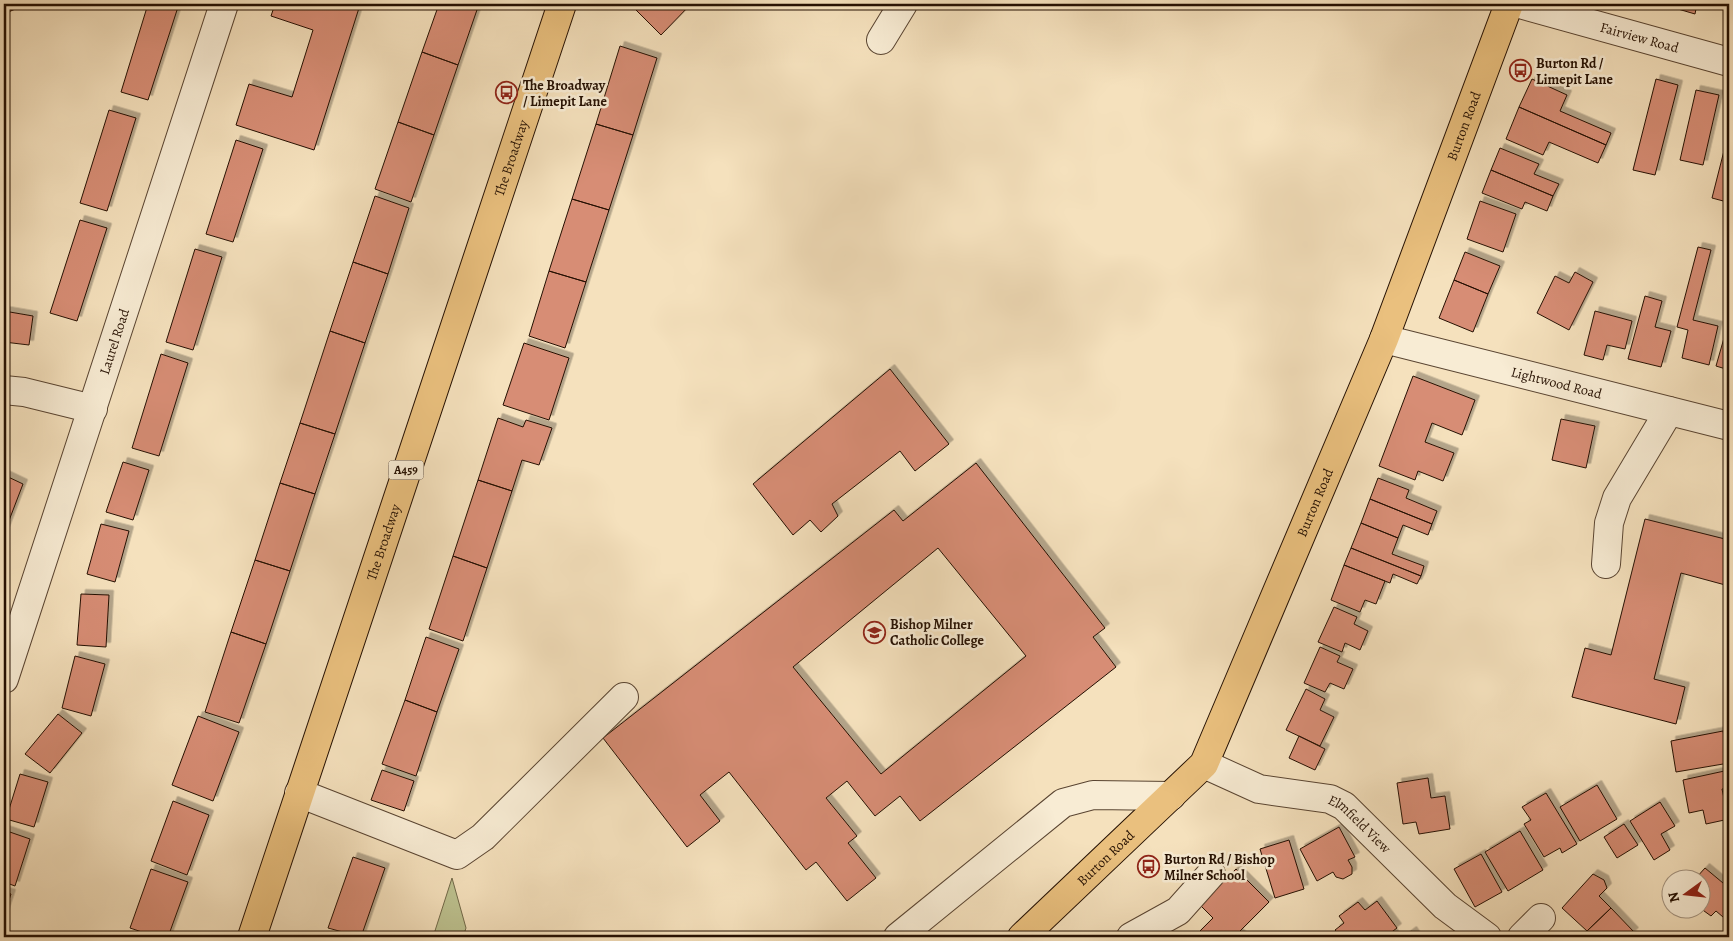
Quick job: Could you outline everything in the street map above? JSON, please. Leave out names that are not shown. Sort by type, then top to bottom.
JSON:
[{"type":"main road","name":"The Broadway","points":[[252,937],[298,793],[562,4]]},
{"type":"main road","name":"Burton Road","points":[[1022,937],[1204,764],[1384,340],[1509,4]]},
{"type":"street","name":"Laurel Road","points":[[4,679],[224,4]]},
{"type":"street","points":[[881,40],[903,4]]},
{"type":"street","name":"Fairview Road","points":[[1520,4],[1729,62]]},
{"type":"street","name":"Lightwood Road","points":[[1384,340],[1729,426]]},
{"type":"street","points":[[4,390],[24,392],[93,409]]},
{"type":"street","points":[[1606,564],[1608,523],[1617,498],[1669,411]]},
{"type":"street","points":[[298,793],[457,855],[483,837],[624,697]]},
{"type":"street","name":"Elmfield View","points":[[1204,764],[1259,789],[1330,798],[1344,806],[1445,906],[1487,937]]},
{"type":"street","points":[[898,937],[1063,803],[1093,795],[1171,796]]},
{"type":"street","points":[[1131,937],[1178,912],[1211,874]]},
{"type":"street","points":[[1522,937],[1541,918]]},
{"type":"green space","points":[[452,878],[466,928],[463,937],[433,937]]},
{"type":"building","points":[[4,4],[21,4],[22,6],[4,14]]},
{"type":"building","points":[[148,4],[167,4],[178,7],[148,100],[121,92]]},
{"type":"building","points":[[275,4],[346,4],[359,8],[314,150],[236,125],[249,84],[292,97],[313,30],[271,16]]},
{"type":"building","points":[[439,4],[479,4],[458,65],[422,52]]},
{"type":"building","points":[[638,4],[691,4],[661,35],[634,8]]},
{"type":"building","points":[[1661,4],[1697,4],[1695,14]]},
{"type":"building","points":[[620,46],[657,58],[633,135],[596,124]]},
{"type":"building","points":[[422,52],[458,65],[434,135],[398,122]]},
{"type":"building","points":[[1532,79],[1567,95],[1560,111],[1611,133],[1606,145],[1519,107]]},
{"type":"building","points":[[1656,79],[1678,85],[1655,175],[1633,170]]},
{"type":"building","points":[[1696,90],[1719,95],[1703,165],[1680,160]]},
{"type":"building","points":[[1519,107],[1606,145],[1598,163],[1549,142],[1543,155],[1506,139]]},
{"type":"building","points":[[109,110],[136,118],[107,211],[80,203]]},
{"type":"building","points":[[398,122],[434,135],[411,202],[375,189]]},
{"type":"building","points":[[596,124],[633,135],[609,210],[572,199]]},
{"type":"building","points":[[1729,131],[1729,193],[1727,202],[1712,198]]},
{"type":"building","points":[[236,140],[263,149],[233,242],[206,234]]},
{"type":"building","points":[[1500,148],[1539,164],[1534,174],[1559,184],[1553,196],[1491,170]]},
{"type":"building","points":[[1491,170],[1553,196],[1547,211],[1525,202],[1522,209],[1482,193]]},
{"type":"building","points":[[375,196],[409,208],[388,274],[353,262]]},
{"type":"building","points":[[572,199],[609,210],[586,282],[549,271]]},
{"type":"building","points":[[1480,201],[1516,214],[1503,252],[1467,239]]},
{"type":"building","points":[[80,220],[107,228],[77,321],[50,313]]},
{"type":"building","points":[[1698,247],[1711,250],[1693,320],[1718,326],[1709,365],[1682,358],[1688,330],[1677,327]]},
{"type":"building","points":[[195,249],[222,257],[193,350],[166,342]]},
{"type":"building","points":[[1465,252],[1500,266],[1488,294],[1454,280]]},
{"type":"building","points":[[353,262],[388,274],[365,343],[330,331]]},
{"type":"building","points":[[549,271],[586,282],[565,348],[529,336]]},
{"type":"building","points":[[1575,272],[1593,282],[1569,330],[1537,313],[1555,276],[1569,283]]},
{"type":"building","points":[[1454,280],[1488,294],[1473,332],[1439,318]]},
{"type":"building","points":[[1645,296],[1662,301],[1655,327],[1671,331],[1661,367],[1628,359]]},
{"type":"building","points":[[4,311],[33,316],[29,345],[4,342]]},
{"type":"building","points":[[1595,311],[1632,321],[1625,349],[1607,345],[1603,360],[1584,355]]},
{"type":"building","points":[[330,331],[365,343],[335,434],[300,423]]},
{"type":"building","points":[[1726,331],[1729,332],[1729,370],[1716,366]]},
{"type":"building","points":[[524,343],[569,358],[549,420],[503,405]]},
{"type":"building","points":[[161,354],[188,363],[159,456],[132,448]]},
{"type":"building","points":[[890,369],[949,444],[915,471],[900,451],[832,504],[838,516],[821,532],[810,520],[793,535],[753,484]]},
{"type":"building","points":[[1413,376],[1475,400],[1462,435],[1432,423],[1425,442],[1454,453],[1443,481],[1418,471],[1415,480],[1379,466]]},
{"type":"building","points":[[498,418],[523,427],[526,420],[552,428],[539,465],[522,460],[512,491],[478,480]]},
{"type":"building","points":[[1561,419],[1595,426],[1586,468],[1552,460]]},
{"type":"building","points":[[300,423],[335,434],[315,494],[280,483]]},
{"type":"building","points":[[123,462],[149,470],[133,520],[106,512]]},
{"type":"building","points":[[976,463],[1105,628],[1093,637],[1116,667],[920,821],[900,796],[875,816],[847,781],[826,798],[857,836],[848,843],[876,878],[847,901],[816,862],[806,870],[729,772],[700,795],[720,821],[687,847],[603,738],[894,510],[903,521]],"holes":[[[938,548],[1026,656],[881,774],[793,667]]]},
{"type":"building","points":[[4,475],[23,484],[5,531],[4,531]]},
{"type":"building","points":[[1378,478],[1409,490],[1406,498],[1437,511],[1432,524],[1370,499]]},
{"type":"building","points":[[478,480],[512,491],[487,568],[453,556]]},
{"type":"building","points":[[280,483],[315,494],[290,571],[255,560]]},
{"type":"building","points":[[1370,499],[1432,524],[1428,535],[1403,525],[1398,538],[1361,523]]},
{"type":"building","points":[[1645,519],[1729,540],[1729,586],[1681,573],[1654,679],[1685,687],[1676,724],[1572,697],[1585,648],[1611,655]]},
{"type":"building","points":[[1361,523],[1398,538],[1392,554],[1424,566],[1421,576],[1351,548]]},
{"type":"building","points":[[101,524],[129,531],[115,582],[87,574]]},
{"type":"building","points":[[1351,548],[1421,576],[1417,584],[1393,574],[1390,583],[1344,565]]},
{"type":"building","points":[[453,556],[487,568],[463,641],[429,629]]},
{"type":"building","points":[[255,560],[290,571],[266,644],[231,632]]},
{"type":"building","points":[[1344,565],[1385,581],[1376,604],[1365,600],[1360,612],[1331,600]]},
{"type":"building","points":[[81,594],[109,595],[106,647],[77,645]]},
{"type":"building","points":[[1334,607],[1357,617],[1354,624],[1368,631],[1360,650],[1345,643],[1342,652],[1318,642]]},
{"type":"building","points":[[231,632],[266,644],[239,723],[205,712]]},
{"type":"building","points":[[426,637],[459,649],[437,712],[405,700]]},
{"type":"building","points":[[1320,647],[1340,656],[1337,662],[1353,669],[1344,689],[1330,683],[1325,692],[1304,683]]},
{"type":"building","points":[[75,656],[105,664],[91,716],[62,708]]},
{"type":"building","points":[[1306,689],[1325,699],[1320,710],[1334,717],[1320,746],[1286,730]]},
{"type":"building","points":[[405,700],[437,712],[416,776],[382,764]]},
{"type":"building","points":[[58,714],[82,733],[50,773],[25,754]]},
{"type":"building","points":[[198,716],[239,732],[213,801],[172,785]]},
{"type":"building","points":[[1723,731],[1729,763],[1676,772],[1671,741]]},
{"type":"building","points":[[1299,736],[1325,749],[1315,770],[1289,758]]},
{"type":"building","points":[[382,770],[414,781],[404,811],[371,800]]},
{"type":"building","points":[[1729,770],[1729,788],[1722,789],[1726,808],[1729,807],[1729,819],[1706,824],[1703,810],[1689,813],[1683,780]]},
{"type":"building","points":[[20,774],[48,782],[34,827],[6,819]]},
{"type":"building","points":[[1428,778],[1431,798],[1445,796],[1450,829],[1419,834],[1416,822],[1403,824],[1397,783]]},
{"type":"building","points":[[1597,785],[1617,819],[1580,841],[1560,807]]},
{"type":"building","points":[[1546,793],[1577,844],[1562,853],[1560,848],[1544,857],[1524,824],[1531,820],[1522,807]]},
{"type":"building","points":[[173,801],[209,815],[187,875],[151,861]]},
{"type":"building","points":[[1660,802],[1675,826],[1661,834],[1670,850],[1654,860],[1630,821]]},
{"type":"building","points":[[1624,824],[1638,845],[1617,858],[1604,837]]},
{"type":"building","points":[[1339,827],[1355,857],[1348,860],[1352,867],[1352,874],[1343,879],[1336,877],[1333,872],[1317,881],[1300,849]]},
{"type":"building","points":[[4,830],[30,839],[15,886],[4,882]]},
{"type":"building","points":[[1520,831],[1543,870],[1508,891],[1485,852]]},
{"type":"building","points":[[1289,840],[1304,889],[1275,898],[1260,849]]},
{"type":"building","points":[[1481,854],[1502,892],[1475,907],[1454,869]]},
{"type":"building","points":[[353,857],[385,868],[361,937],[328,928]]},
{"type":"building","points":[[151,869],[188,882],[168,937],[157,937],[130,928]]},
{"type":"building","points":[[1236,869],[1269,902],[1238,933],[1243,937],[1198,937],[1196,935],[1213,918],[1200,905]]},
{"type":"building","points":[[1710,872],[1729,888],[1729,910],[1723,917],[1716,911],[1711,916]]},
{"type":"building","points":[[1593,874],[1604,880],[1607,888],[1599,896],[1611,908],[1587,931],[1562,908]]},
{"type":"building","points":[[4,892],[11,894],[4,915]]},
{"type":"building","points":[[1377,901],[1397,928],[1385,937],[1341,937],[1335,930],[1344,923],[1339,916],[1358,902],[1365,910]]},
{"type":"building","points":[[1611,908],[1634,932],[1628,937],[1593,937],[1587,931]]},
{"type":"building","points":[[1412,931],[1416,937],[1404,937]]},
{"type":"building","points":[[1392,932],[1395,937],[1385,937]]},
{"type":"place","name":"Burton Rd / Limepit Lane","points":[[1520,71]]},
{"type":"place","name":"The Broadway / Limepit Lane","points":[[507,93]]},
{"type":"place","name":"Bishop Milner Catholic College","points":[[874,632]]},
{"type":"place","name":"Burton Rd / Bishop Milner School","points":[[1148,867]]}]
